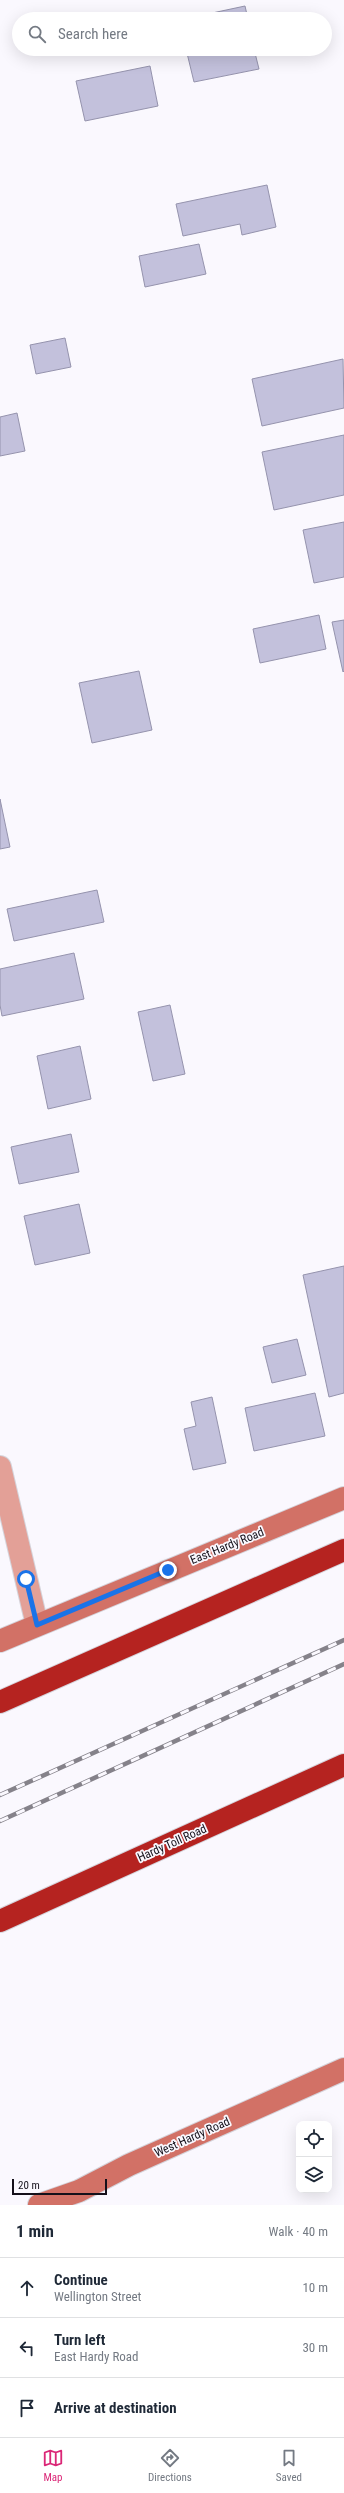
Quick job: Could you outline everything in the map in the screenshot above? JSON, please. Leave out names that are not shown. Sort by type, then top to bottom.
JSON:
[{"type":"highway","points":[[0,1702],[344,1550]]},
{"type":"highway","name":"Hardy Toll Road","points":[[0,1921],[344,1765]]},
{"type":"main road","name":"East Hardy Road","points":[[0,1641],[344,1498]]},
{"type":"main road","name":"West Hardy Road","points":[[39,2205],[80,2198],[129,2165],[344,2069]]},
{"type":"street","points":[[0,1467],[37,1625]]},
{"type":"building","points":[[245,6],[246,12],[217,12]]},
{"type":"building","points":[[188,56],[256,56],[259,69],[194,82]]},
{"type":"building","points":[[150,66],[158,106],[85,121],[76,81]]},
{"type":"building","points":[[267,185],[276,227],[242,235],[240,224],[183,236],[176,204]]},
{"type":"building","points":[[199,244],[206,274],[145,287],[139,256]]},
{"type":"building","points":[[65,338],[71,367],[36,374],[30,345]]},
{"type":"building","points":[[343,359],[344,408],[262,426],[252,379]]},
{"type":"building","points":[[17,413],[25,451],[0,456],[0,417]]},
{"type":"building","points":[[344,435],[344,495],[274,510],[262,452]]},
{"type":"building","points":[[344,522],[344,577],[314,583],[303,530]]},
{"type":"building","points":[[319,615],[326,649],[260,663],[253,629]]},
{"type":"building","points":[[344,620],[344,671],[343,672],[332,622]]},
{"type":"building","points":[[139,671],[152,730],[92,743],[79,683]]},
{"type":"building","points":[[0,799],[10,847],[0,849]]},
{"type":"building","points":[[97,890],[104,922],[14,941],[7,909]]},
{"type":"building","points":[[74,953],[84,999],[2,1016],[0,1005],[0,969]]},
{"type":"building","points":[[170,1005],[185,1074],[153,1081],[138,1012]]},
{"type":"building","points":[[80,1046],[91,1099],[48,1109],[37,1056]]},
{"type":"building","points":[[71,1134],[79,1172],[19,1184],[11,1147]]},
{"type":"building","points":[[79,1204],[90,1253],[35,1265],[24,1216]]},
{"type":"building","points":[[344,1266],[344,1393],[329,1397],[303,1275]]},
{"type":"building","points":[[297,1339],[306,1375],[272,1383],[263,1347]]},
{"type":"building","points":[[315,1393],[325,1436],[254,1451],[245,1408]]},
{"type":"building","points":[[212,1397],[226,1463],[193,1470],[184,1429],[196,1426],[191,1402]]},
{"type":"railway","points":[[0,1795],[344,1640]]},
{"type":"railway","points":[[0,1821],[344,1664]]},
{"type":"route","points":[[26,1579],[37,1625],[168,1570]]}]
